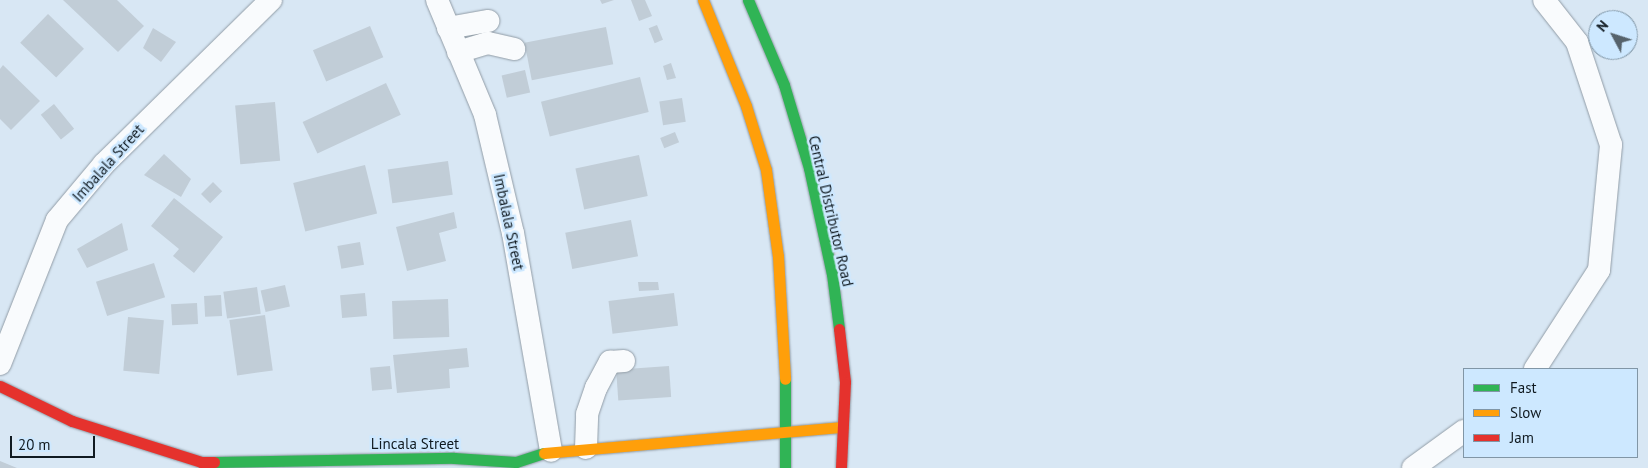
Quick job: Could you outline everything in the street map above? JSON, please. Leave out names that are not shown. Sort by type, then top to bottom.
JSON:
[{"type":"main road","points":[[704,0],[746,106],[766,170],[778,256],[785,468]]},
{"type":"main road","name":"Central Distributor Road","points":[[748,0],[784,85],[819,216],[832,274],[844,382],[841,468]]},
{"type":"main road","name":"Lincala Street","points":[[0,386],[72,421],[201,465],[454,458],[516,465],[551,452],[785,430],[843,427]]},
{"type":"street","name":"Imbalala Street","points":[[0,364],[57,220],[104,164],[271,0]]},
{"type":"street","name":"Imbalala Street","points":[[436,0],[485,115],[508,214],[551,452]]},
{"type":"street","points":[[1536,368],[1599,270],[1611,145],[1577,42],[1544,0]]},
{"type":"street","points":[[448,28],[488,21]]},
{"type":"street","points":[[458,52],[488,43],[514,49]]},
{"type":"street","points":[[586,448],[586,414],[596,388],[610,362],[624,361]]},
{"type":"street","points":[[1413,468],[1463,432]]},
{"type":"building","points":[[63,0],[117,0],[144,26],[118,52]]},
{"type":"building","points":[[600,0],[614,0],[602,4]]},
{"type":"building","points":[[631,0],[645,0],[652,16],[639,21]]},
{"type":"building","points":[[48,14],[84,49],[56,78],[20,43]]},
{"type":"building","points":[[657,25],[663,40],[655,43],[649,28]]},
{"type":"building","points":[[370,26],[383,57],[326,82],[313,50]]},
{"type":"building","points":[[606,27],[613,64],[532,80],[525,43]]},
{"type":"building","points":[[153,28],[176,42],[161,62],[143,48]]},
{"type":"building","points":[[671,63],[676,78],[667,80],[663,66]]},
{"type":"building","points":[[3,65],[40,101],[11,130],[0,119],[0,69]]},
{"type":"building","points":[[525,70],[530,92],[507,98],[502,75]]},
{"type":"building","points":[[640,77],[649,112],[550,137],[541,102]]},
{"type":"building","points":[[386,83],[401,115],[317,154],[303,122]]},
{"type":"building","points":[[682,98],[686,122],[663,125],[659,102]]},
{"type":"building","points":[[275,102],[280,161],[240,164],[235,105]]},
{"type":"building","points":[[54,104],[74,129],[61,140],[41,115]]},
{"type":"building","points":[[675,132],[679,142],[664,148],[660,138]]},
{"type":"building","points":[[164,154],[191,179],[181,197],[144,175]]},
{"type":"building","points":[[639,155],[648,196],[584,210],[575,169]]},
{"type":"building","points":[[448,161],[453,195],[392,203],[388,169]]},
{"type":"building","points":[[365,165],[377,214],[305,231],[293,183]]},
{"type":"building","points":[[213,182],[222,191],[210,203],[201,194]]},
{"type":"building","points":[[174,198],[223,237],[194,273],[173,256],[179,249],[151,226]]},
{"type":"building","points":[[454,212],[457,228],[439,233],[446,261],[407,271],[396,227]]},
{"type":"building","points":[[631,220],[638,256],[572,269],[565,233]]},
{"type":"building","points":[[122,223],[128,250],[87,268],[77,249]]},
{"type":"building","points":[[360,242],[364,265],[341,269],[337,246]]},
{"type":"building","points":[[154,263],[165,297],[107,316],[96,282]]},
{"type":"building","points":[[638,282],[658,282],[659,290],[639,291]]},
{"type":"building","points":[[285,285],[290,306],[266,312],[261,291]]},
{"type":"building","points":[[257,287],[261,314],[227,318],[223,292]]},
{"type":"building","points":[[365,293],[367,316],[342,318],[340,295]]},
{"type":"building","points":[[674,293],[678,326],[613,334],[608,301]]},
{"type":"building","points":[[221,295],[222,316],[205,317],[204,296]]},
{"type":"building","points":[[448,299],[449,337],[393,339],[392,301]]},
{"type":"building","points":[[197,303],[198,324],[172,325],[171,304]]},
{"type":"building","points":[[265,315],[273,370],[237,375],[229,320]]},
{"type":"building","points":[[128,317],[164,320],[159,374],[123,371]]},
{"type":"building","points":[[467,348],[469,367],[449,369],[450,388],[397,393],[393,355]]},
{"type":"building","points":[[390,366],[392,389],[372,391],[370,368]]},
{"type":"building","points":[[669,366],[671,397],[618,401],[616,370]]},
{"type":"building","points":[[0,461],[17,468],[0,468]]},
{"type":"traffic: fast","points":[[748,0],[784,85],[809,168],[832,274],[839,329]]},
{"type":"traffic: fast","points":[[785,379],[785,468]]},
{"type":"traffic: fast","points":[[214,462],[454,458],[516,462],[544,453]]},
{"type":"traffic: slow","points":[[703,0],[746,106],[766,170],[778,256],[785,379]]},
{"type":"traffic: slow","points":[[544,453],[843,427]]},
{"type":"traffic: jam","points":[[839,329],[845,382],[841,468]]},
{"type":"traffic: jam","points":[[0,386],[72,421],[201,462],[214,462]]}]
